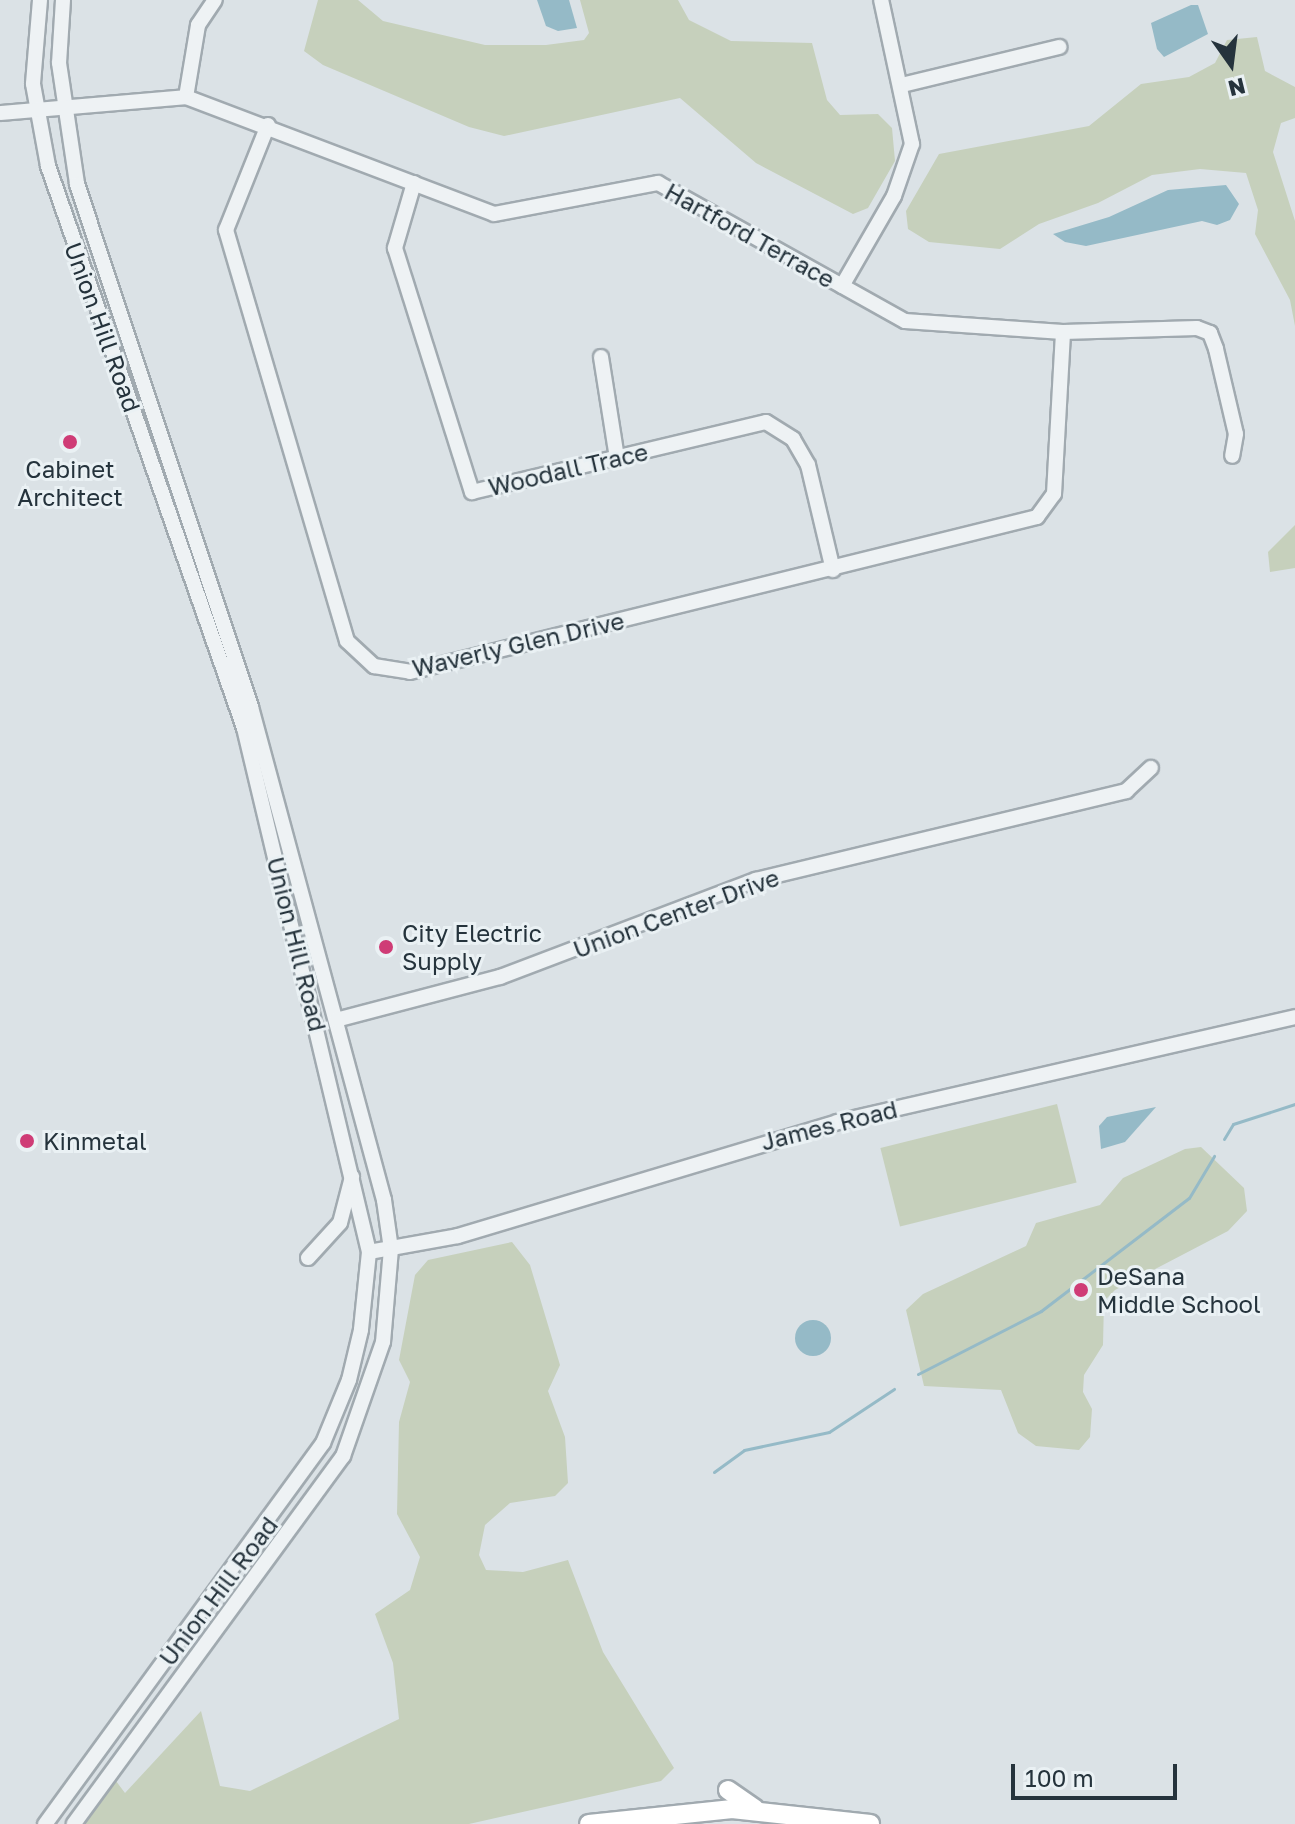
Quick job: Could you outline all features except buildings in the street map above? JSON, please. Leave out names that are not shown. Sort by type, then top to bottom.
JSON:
[{"type":"main road","points":[[728,1790],[757,1810]]},
{"type":"main road","points":[[589,1824],[675,1812],[757,1810],[870,1824]]},
{"type":"street","name":"Union Hill Road","points":[[40,0],[35,109],[55,190],[244,728],[353,1172],[369,1252],[358,1342],[323,1443],[45,1824]]},
{"type":"street","name":"Union Hill Road","points":[[63,0],[63,105],[77,184],[251,707],[384,1200],[391,1249],[383,1342],[343,1456],[74,1824]]},
{"type":"street","points":[[186,97],[198,25],[215,0]]},
{"type":"street","points":[[842,286],[894,196],[912,144],[902,85],[881,0]]},
{"type":"street","points":[[902,85],[1059,47]]},
{"type":"street","name":"Hartford Terrace","points":[[0,113],[63,105],[186,97],[268,125],[494,214],[658,183],[905,321],[1063,332],[1197,328],[1210,333],[1236,434],[1232,456]]},
{"type":"street","name":"Waverly Glen Drive","points":[[268,125],[226,230],[347,641],[374,666],[410,672],[833,570],[1037,517],[1054,494],[1063,332]]},
{"type":"street","name":"Woodall Trace","points":[[414,183],[395,248],[472,492],[766,422],[793,439],[808,465],[833,570]]},
{"type":"street","points":[[601,357],[617,458]]},
{"type":"street","name":"Union Center Drive","points":[[336,1020],[500,977],[756,880],[1126,791],[1151,768]]},
{"type":"street","name":"James Road","points":[[369,1252],[458,1236],[837,1122],[1295,1017]]},
{"type":"street","points":[[308,1258],[340,1223],[353,1172]]},
{"type":"green space","points":[[318,0],[358,0],[383,21],[485,45],[546,45],[584,40],[589,33],[580,0],[678,0],[689,20],[731,41],[812,43],[827,100],[840,115],[878,114],[892,128],[895,161],[868,208],[853,214],[756,163],[680,98],[504,136],[469,127],[323,65],[304,51]]},
{"type":"green space","points":[[1257,37],[1265,71],[1295,87],[1295,118],[1281,123],[1273,152],[1295,221],[1295,326],[1290,300],[1255,234],[1258,210],[1246,173],[1200,169],[1152,175],[1098,203],[1039,224],[1000,249],[929,242],[908,229],[906,211],[939,154],[1089,126],[1141,84],[1189,77],[1215,63],[1227,40]]},
{"type":"green space","points":[[1295,525],[1295,568],[1270,572],[1268,552]]},
{"type":"green space","points":[[1057,1104],[1077,1183],[900,1227],[880,1148]]},
{"type":"green space","points":[[1201,1147],[1244,1188],[1247,1211],[1228,1231],[1115,1290],[1104,1301],[1103,1345],[1084,1375],[1083,1392],[1092,1409],[1090,1437],[1079,1450],[1036,1446],[1018,1433],[1001,1390],[924,1386],[906,1310],[923,1294],[1026,1246],[1036,1223],[1100,1205],[1123,1178],[1185,1149]]},
{"type":"green space","points":[[512,1242],[530,1265],[560,1365],[548,1391],[565,1437],[568,1483],[555,1496],[510,1503],[485,1525],[479,1555],[486,1570],[523,1572],[568,1560],[603,1652],[674,1768],[661,1781],[469,1824],[84,1824],[116,1781],[125,1793],[201,1711],[220,1786],[250,1791],[399,1719],[393,1663],[375,1614],[410,1590],[420,1557],[397,1514],[399,1422],[410,1382],[399,1360],[415,1275],[428,1260]]},
{"type":"water","points":[[537,0],[569,0],[577,28],[558,31],[546,26]]},
{"type":"water","points":[[1191,5],[1198,5],[1208,34],[1164,57],[1157,49],[1151,23]]},
{"type":"water","points":[[1226,185],[1239,204],[1230,220],[1217,225],[1202,221],[1086,246],[1065,242],[1053,234],[1109,217],[1168,190]]},
{"type":"water","points":[[1156,1107],[1125,1142],[1101,1149],[1099,1126],[1107,1117]]},
{"type":"water","points":[[813,1320],[826,1325],[831,1338],[826,1351],[813,1356],[800,1351],[795,1338],[800,1325]]},
{"type":"waterway","points":[[1224,1139],[1233,1124],[1295,1104]]},
{"type":"waterway","points":[[918,1374],[1041,1311],[1189,1198],[1214,1156]]},
{"type":"waterway","points":[[714,1472],[744,1450],[829,1432],[894,1389]]},
{"type":"place","name":"Cabinet Architect","points":[[70,442]]},
{"type":"place","name":"City Electric Supply","points":[[386,947]]},
{"type":"place","name":"Kinmetal","points":[[27,1141]]},
{"type":"place","name":"DeSana Middle School","points":[[1081,1290]]}]
